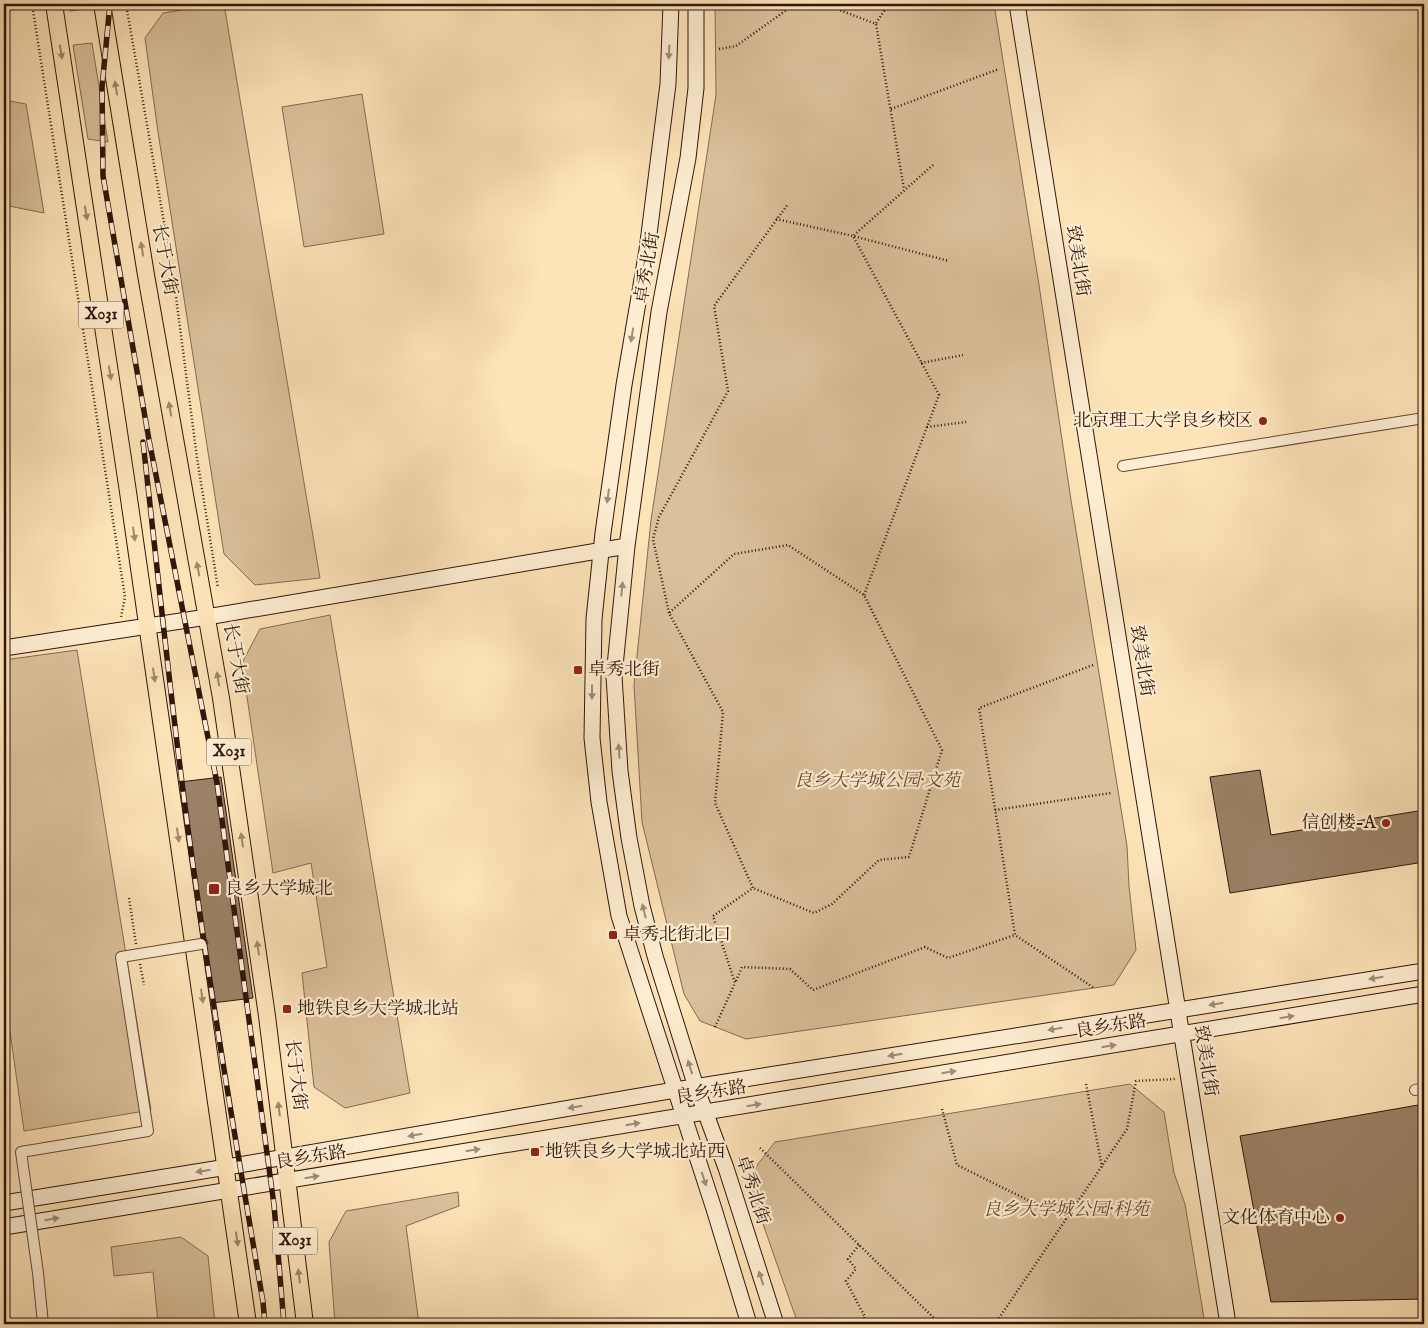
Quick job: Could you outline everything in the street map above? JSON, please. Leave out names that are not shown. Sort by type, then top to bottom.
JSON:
[{"type":"main road","name":"X031","points":[[54,4],[126,475],[227,1167],[248,1324]]},
{"type":"main road","name":"长于大街","points":[[102,4],[146,275],[214,616],[221,698],[286,1157],[305,1324]]},
{"type":"main road","points":[[671,4],[668,84],[651,221],[624,385],[594,619],[592,738],[599,802],[619,916],[714,1208],[749,1324]]},
{"type":"main road","name":"卓秀北街","points":[[696,4],[696,88],[688,158],[659,312],[627,546],[614,676],[620,771],[629,838],[642,906],[696,1087],[726,1168],[776,1324]]},
{"type":"main road","name":"致美北街","points":[[1017,4],[1228,1324]]},
{"type":"main road","points":[[4,648],[214,616],[627,546]]},
{"type":"main road","name":"良乡东路","points":[[4,1202],[227,1167],[675,1090],[1424,970]]},
{"type":"main road","name":"良乡东路","points":[[4,1227],[1424,994]]},
{"type":"street","points":[[1123,466],[1424,418]]},
{"type":"street","points":[[43,1324],[21,1152],[148,1131],[121,957],[201,944]]},
{"type":"path","points":[[32,4],[125,597],[118,630]]},
{"type":"path","name":"长于大街","points":[[126,4],[174,274],[214,616]]},
{"type":"path","points":[[719,49],[736,46],[795,4]]},
{"type":"path","points":[[824,4],[876,24]]},
{"type":"path","points":[[889,4],[876,24],[892,109],[904,190]]},
{"type":"path","points":[[892,109],[999,70]]},
{"type":"path","points":[[852,236],[934,164]]},
{"type":"path","points":[[670,613],[734,554],[788,545],[864,595],[942,750],[908,857],[879,860],[832,904],[814,913],[753,888],[714,803],[723,712],[670,613],[653,539],[659,517],[728,391],[714,306],[788,204]]},
{"type":"path","points":[[776,219],[949,261]]},
{"type":"path","points":[[852,236],[939,395],[864,595]]},
{"type":"path","points":[[922,363],[963,355]]},
{"type":"path","points":[[927,427],[966,422]]},
{"type":"path","points":[[1093,665],[979,708],[1015,934],[1094,988]]},
{"type":"path","points":[[996,810],[1111,793]]},
{"type":"path","points":[[735,983],[713,916],[753,888]]},
{"type":"path","points":[[130,898],[144,985]]},
{"type":"path","points":[[715,1027],[742,967],[790,969],[813,990],[925,946],[948,958],[1015,934]]},
{"type":"path","points":[[995,1324],[1127,1129],[1136,1081],[1189,1078]]},
{"type":"path","points":[[1086,1084],[1102,1167]]},
{"type":"path","points":[[942,1109],[957,1165],[1066,1219]]},
{"type":"path","points":[[760,1148],[940,1324]]},
{"type":"path","points":[[859,1245],[848,1259],[856,1270],[846,1281],[866,1317],[861,1324]]},
{"type":"green space","points":[[69,4],[84,4],[85,9],[70,11]]},
{"type":"green space","points":[[224,4],[320,578],[255,585],[224,554],[145,38],[163,13]]},
{"type":"green space","name":"良乡大学城公园·文苑","points":[[715,4],[994,4],[1127,846],[1136,950],[1114,985],[746,1039],[700,1021],[684,994],[642,822],[634,685],[651,520],[716,95]]},
{"type":"green space","points":[[92,43],[108,142],[88,139],[73,45]]},
{"type":"green space","points":[[362,94],[384,234],[304,247],[282,107]]},
{"type":"green space","points":[[4,100],[26,104],[44,213],[4,205]]},
{"type":"green space","points":[[330,615],[410,1093],[345,1108],[314,1087],[302,973],[327,967],[311,863],[273,873],[242,663],[260,629]]},
{"type":"green space","points":[[77,650],[151,1110],[24,1131],[4,989],[4,660]]},
{"type":"green space","name":"良乡大学城公园·科苑","points":[[1130,1084],[1164,1112],[1174,1173],[1185,1204],[1205,1324],[798,1324],[749,1184],[758,1164],[775,1142]]},
{"type":"green space","points":[[458,1192],[459,1206],[406,1226],[419,1324],[335,1324],[329,1242],[346,1211]]},
{"type":"green space","points":[[181,1237],[208,1256],[215,1324],[158,1324],[153,1272],[114,1276],[111,1247]]},
{"type":"building","name":"信创楼-A","points":[[1260,770],[1271,835],[1424,810],[1424,862],[1230,893],[1210,777]]},
{"type":"building","points":[[221,777],[253,998],[212,1003],[204,950],[208,943],[202,937],[180,782]]},
{"type":"building","name":"文化体育中心","points":[[1424,1104],[1424,1299],[1271,1302],[1240,1136]]},
{"type":"railway","points":[[110,4],[102,87],[103,176],[149,440],[217,783],[274,1205],[284,1324]]},
{"type":"railway","points":[[143,442],[189,837],[228,1098],[263,1302],[265,1324]]},
{"type":"place","name":"北京理工大学良乡校区","points":[[1263,421]]},
{"type":"place","name":"卓秀北街","points":[[578,670]]},
{"type":"place","name":"信创楼-A","points":[[1386,823]]},
{"type":"place","name":"良乡大学城北","points":[[214,889]]},
{"type":"place","name":"卓秀北街北口","points":[[613,935]]},
{"type":"place","name":"地铁良乡大学城北站","points":[[287,1009]]},
{"type":"place","name":"地铁良乡大学城北站西","points":[[535,1152]]},
{"type":"place","name":"文化体育中心","points":[[1340,1218]]}]
